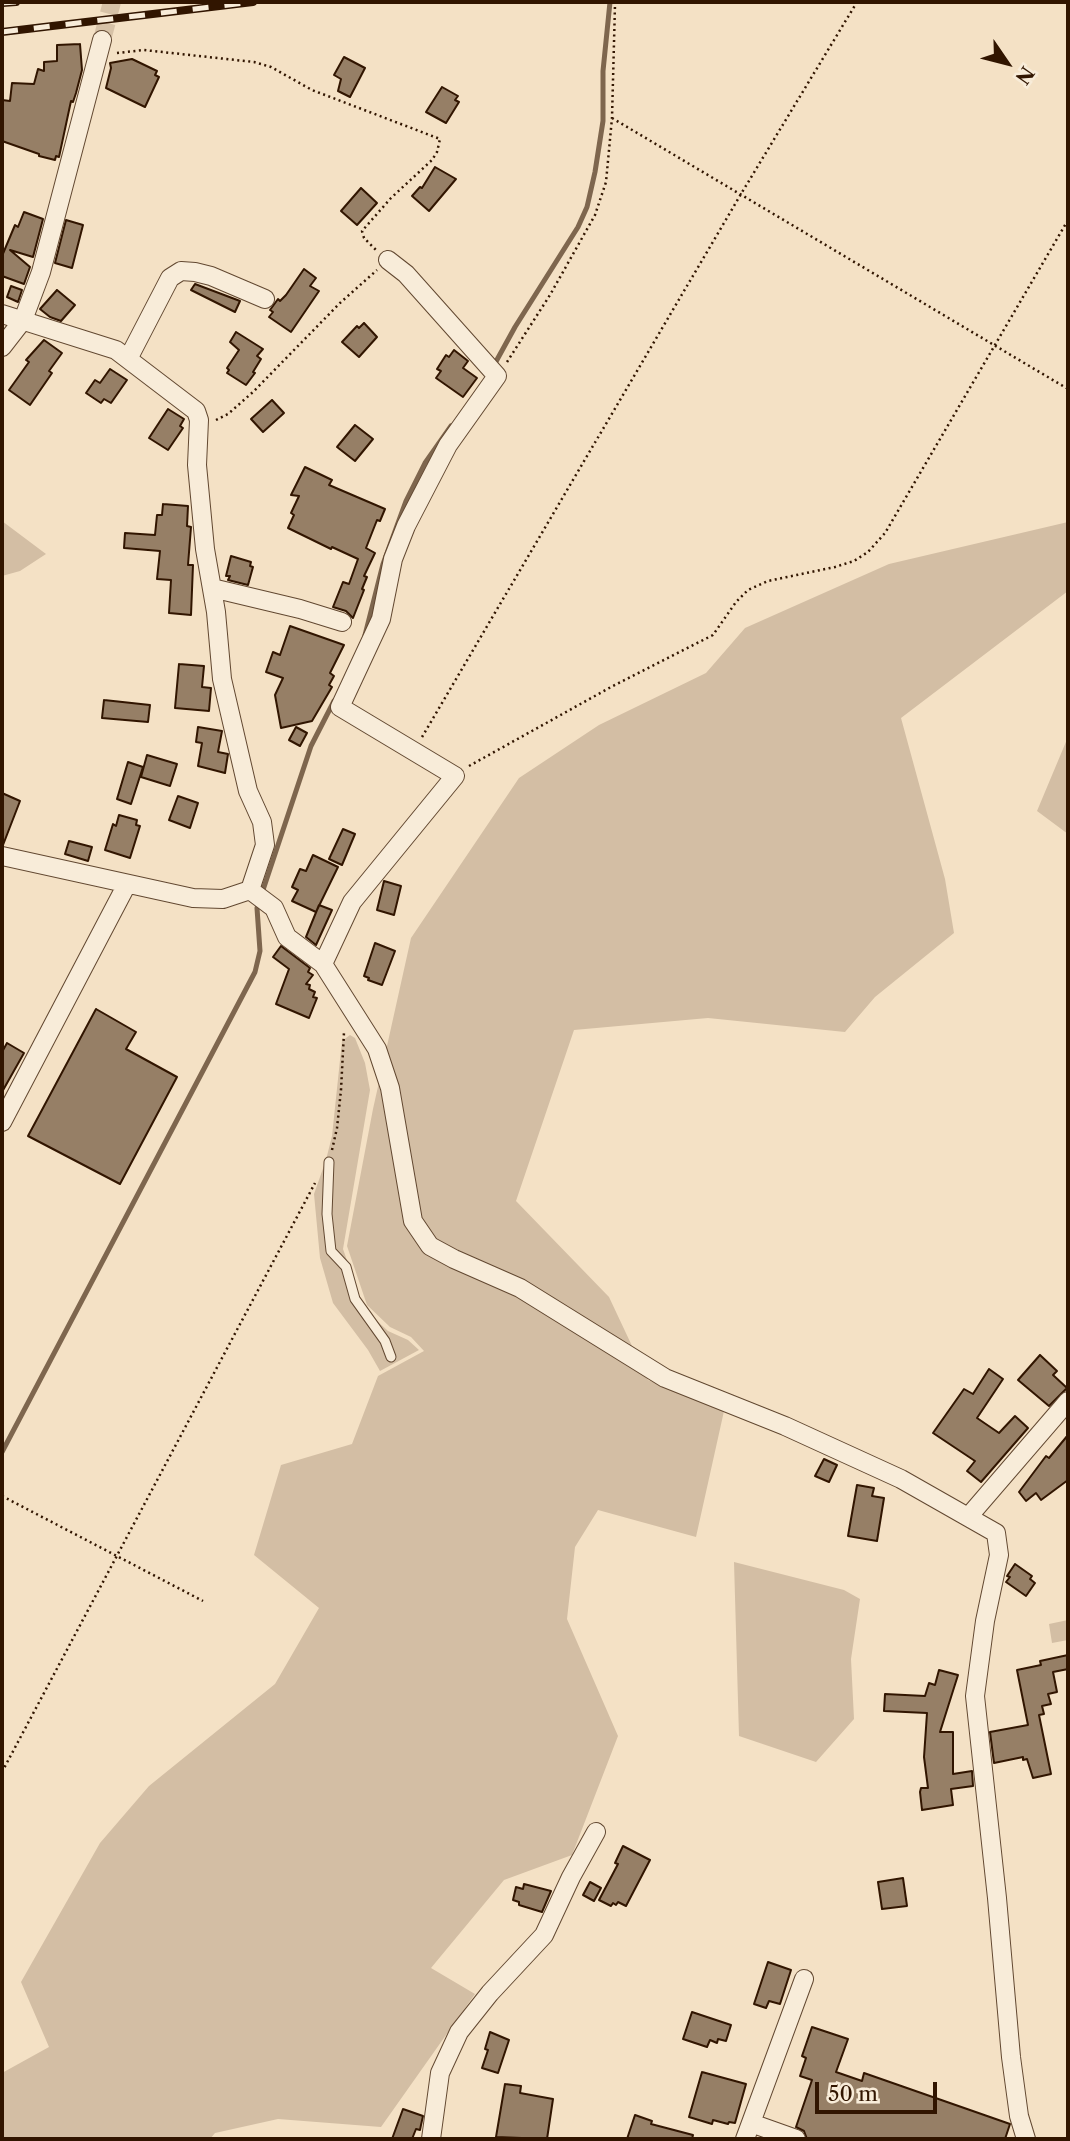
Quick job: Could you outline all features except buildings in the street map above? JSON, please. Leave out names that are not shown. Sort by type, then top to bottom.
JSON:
[{"type":"street","points":[[2,347],[23,320],[41,272],[100,48]]},
{"type":"street","points":[[323,964],[352,902],[455,776],[340,707],[382,619],[393,559],[416,504],[448,445],[497,376],[406,274],[388,260]]},
{"type":"street","points":[[128,359],[170,278],[181,271],[211,276],[265,299]]},
{"type":"street","points":[[2,314],[116,351],[196,411],[199,420],[197,465],[205,549],[222,679],[248,791],[262,822],[265,845],[250,890]]},
{"type":"street","points":[[212,588],[342,622]]},
{"type":"street","points":[[2,856],[193,898],[223,899],[250,890]]},
{"type":"street","points":[[2,1122],[127,884]]},
{"type":"street","points":[[250,890],[274,908],[287,936],[323,964],[377,1049],[390,1088],[413,1221],[430,1245],[454,1259],[520,1288],[665,1378],[785,1426],[901,1479],[996,1533],[999,1555],[985,1621],[975,1696],[998,1898],[1011,2057],[1019,2116],[1026,2139]]},
{"type":"street","points":[[969,1516],[1068,1401]]},
{"type":"street","points":[[431,2139],[440,2073],[459,2032],[490,1993],[544,1935],[596,1832]]},
{"type":"street","points":[[796,2139],[748,2131],[804,1979]]},
{"type":"lane","points":[[329,1162],[327,1214],[331,1251],[345,1267],[355,1299],[385,1341],[391,1357]]},
{"type":"path","points":[[414,751],[741,194],[857,2]]},
{"type":"path","points":[[497,376],[550,295],[595,215],[606,183],[612,118],[615,5]]},
{"type":"path","points":[[100,48],[254,62],[286,73],[312,90],[440,139],[432,160],[391,198],[362,231],[371,246],[388,260],[303,339],[270,377],[228,414],[211,421],[199,420]]},
{"type":"path","points":[[612,118],[1068,388]]},
{"type":"path","points":[[455,776],[611,687],[713,635],[736,602],[748,590],[768,581],[854,561],[868,552],[885,533],[1068,220]]},
{"type":"path","points":[[2,1772],[311,1188],[329,1162],[337,1128],[345,1048],[344,1021],[348,1004]]},
{"type":"path","points":[[2,1496],[203,1601]]},
{"type":"shaded area","points":[[2,521],[46,554],[20,571],[2,576]]},
{"type":"shaded area","points":[[1068,522],[1068,591],[901,718],[945,879],[954,933],[875,997],[845,1032],[708,1018],[574,1030],[516,1201],[609,1297],[648,1380],[724,1411],[696,1537],[598,1510],[575,1547],[567,1619],[618,1736],[572,1855],[504,1880],[431,1968],[475,1994],[381,2127],[278,2119],[215,2133],[210,2139],[2,2139],[2,2073],[49,2047],[21,1982],[100,1843],[149,1786],[275,1684],[319,1608],[254,1555],[281,1465],[352,1444],[378,1376],[424,1351],[411,1337],[390,1327],[367,1305],[347,1246],[373,1109],[411,938],[519,778],[599,725],[706,673],[745,628],[889,564]]},
{"type":"shaded area","points":[[1068,737],[1068,834],[1037,811]]},
{"type":"shaded area","points":[[350,1035],[355,1038],[365,1063],[370,1090],[343,1249],[364,1309],[388,1331],[408,1340],[419,1350],[380,1371],[333,1303],[320,1258],[314,1194],[332,1136],[342,1041]]},
{"type":"shaded area","points":[[734,1562],[844,1590],[860,1599],[851,1659],[854,1719],[816,1762],[739,1736]]},
{"type":"shaded area","points":[[1068,1620],[1068,1640],[1052,1643],[1049,1624]]},
{"type":"waterway","points":[[493,367],[578,227],[587,207],[603,121],[603,71],[610,2]]},
{"type":"waterway","points":[[365,635],[383,564],[406,501],[425,463],[451,426]]},
{"type":"waterway","points":[[2,1452],[255,972],[260,951],[257,908],[311,746],[334,701]]},
{"type":"tunnel","points":[[102,40],[112,2]]},
{"type":"railway","points":[[2,3],[16,2]]},
{"type":"railway","points":[[2,32],[253,2]]}]
